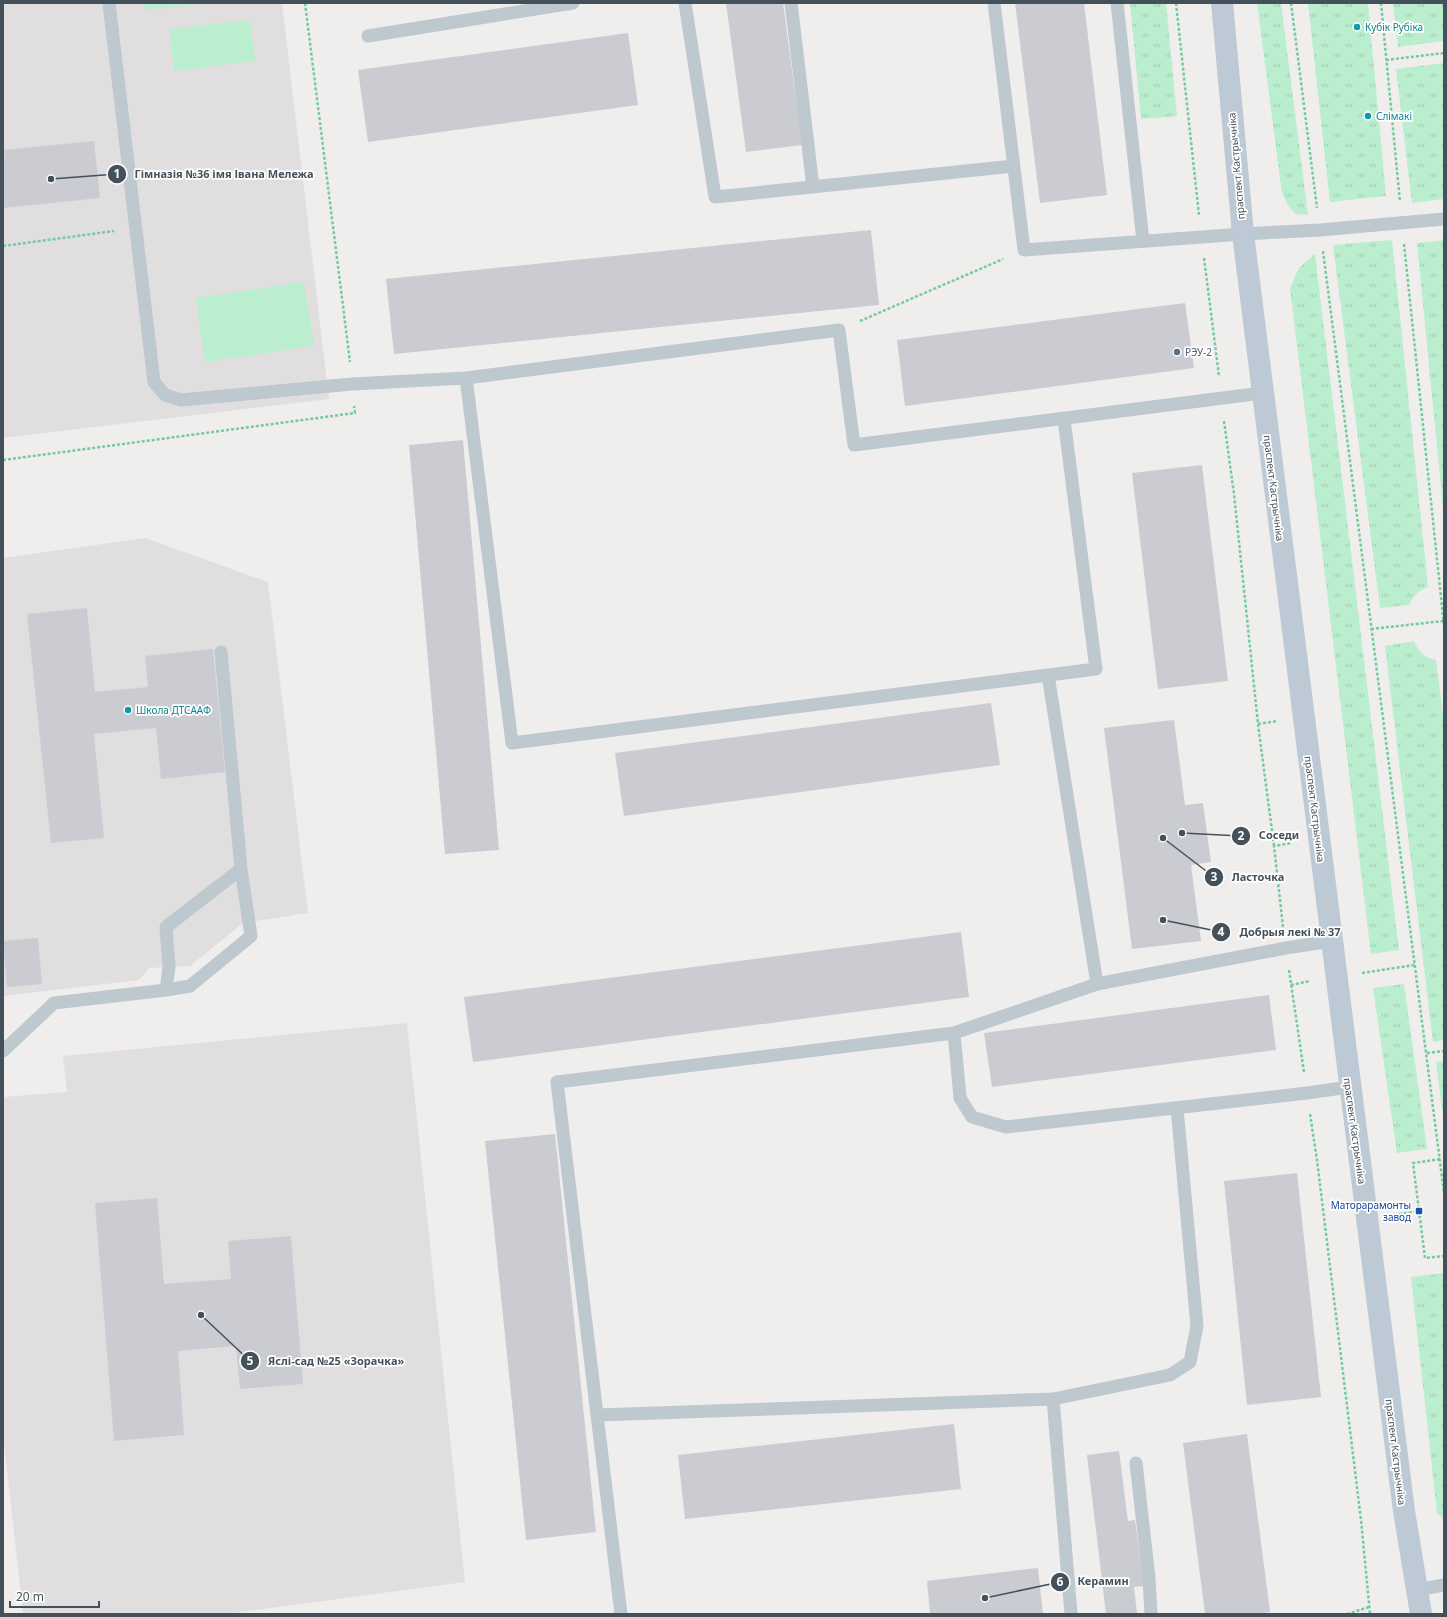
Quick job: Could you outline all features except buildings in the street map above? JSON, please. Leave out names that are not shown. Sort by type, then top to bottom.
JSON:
[{"type":"main road","name":"праспект Кастрычніка","points":[[1222,3],[1242,234],[1349,1087],[1404,1510],[1421,1614]]},
{"type":"lane","points":[[109,3],[154,382],[165,395],[181,400],[352,384],[466,378],[839,330],[854,445],[1262,393]]},
{"type":"lane","points":[[368,36],[573,3]]},
{"type":"lane","points":[[685,3],[714,197],[1014,166]]},
{"type":"lane","points":[[790,3],[813,187]]},
{"type":"lane","points":[[994,3],[1024,250],[1242,234],[1320,230],[1444,219]]},
{"type":"lane","points":[[1117,3],[1143,241]]},
{"type":"lane","points":[[466,378],[512,743],[1096,669],[1064,419]]},
{"type":"lane","points":[[3,1051],[54,1002],[190,986],[251,936],[241,869],[221,652]]},
{"type":"lane","points":[[1048,675],[1097,984]]},
{"type":"lane","points":[[166,990],[169,967],[166,927],[241,869]]},
{"type":"lane","points":[[621,1614],[557,1082],[954,1032],[1097,984],[1286,948],[1331,942]]},
{"type":"lane","points":[[954,1032],[960,1098],[972,1117],[1006,1127],[1349,1087]]},
{"type":"lane","points":[[597,1414],[1053,1399],[1170,1375],[1190,1362],[1197,1326],[1177,1108]]},
{"type":"lane","points":[[1053,1399],[1071,1614]]},
{"type":"lane","points":[[1136,1463],[1149,1578],[1151,1614]]},
{"type":"lane","points":[[1417,1590],[1444,1585]]},
{"type":"path","points":[[3,460],[355,413],[304,3]]},
{"type":"path","points":[[1176,3],[1201,237],[1235,502],[1258,724],[1286,948],[1317,1160],[1361,1520],[1370,1614]]},
{"type":"path","points":[[1291,3],[1444,1193]]},
{"type":"path","points":[[1381,3],[1444,626]]},
{"type":"path","points":[[1386,60],[1444,53]]},
{"type":"path","points":[[3,246],[136,228]]},
{"type":"path","points":[[839,330],[1024,250]]},
{"type":"path","points":[[1371,628],[1443,621]]},
{"type":"path","points":[[1258,724],[1279,721]]},
{"type":"path","points":[[1274,846],[1292,844]]},
{"type":"path","points":[[1427,1053],[1444,1051]]},
{"type":"path","points":[[1440,1159],[1413,1163],[1425,1258],[1444,1256]]},
{"type":"path","points":[[1348,1614],[1369,1607]]},
{"type":"shaded area","points":[[3,3],[282,3],[329,399],[3,438]]},
{"type":"shaded area","points":[[145,538],[268,582],[308,913],[243,923],[190,966],[149,968],[139,980],[3,996],[3,558]]},
{"type":"shaded area","points":[[407,1023],[465,1582],[225,1614],[23,1614],[3,1434],[3,1097],[67,1092],[63,1056]]},
{"type":"green space","points":[[144,3],[204,3],[145,10]]},
{"type":"green space","points":[[1130,3],[1166,3],[1177,116],[1141,119]]},
{"type":"green space","points":[[1257,3],[1281,3],[1308,215],[1296,214],[1289,207],[1282,193]]},
{"type":"green space","points":[[1308,3],[1368,3],[1386,196],[1330,202]]},
{"type":"green space","points":[[1393,3],[1444,3],[1444,41],[1398,47]]},
{"type":"green space","points":[[250,20],[255,61],[174,71],[170,29]]},
{"type":"green space","points":[[1444,63],[1444,199],[1412,203],[1396,69]]},
{"type":"green space","points":[[1392,240],[1428,587],[1417,593],[1409,605],[1380,608],[1333,245]]},
{"type":"green space","points":[[1444,240],[1444,518],[1417,243]]},
{"type":"green space","points":[[1315,254],[1399,950],[1371,954],[1290,288],[1299,268]]},
{"type":"green space","points":[[304,282],[314,346],[205,362],[196,298]]},
{"type":"green space","points":[[1414,641],[1422,654],[1436,660],[1444,721],[1444,1040],[1433,1042],[1385,646]]},
{"type":"green space","points":[[1404,984],[1427,1149],[1397,1153],[1373,988]]},
{"type":"green space","points":[[1444,1061],[1444,1124],[1436,1062]]},
{"type":"green space","points":[[1444,1273],[1444,1519],[1437,1513],[1411,1277]]},
{"type":"place","name":"Кубік Рубіка","points":[[1357,27]]},
{"type":"place","name":"Слімакі","points":[[1368,116]]},
{"type":"place","name":"Гімназія №36 імя Івана Мележа","points":[[51,179]]},
{"type":"place","name":"РЭУ-2","points":[[1177,352]]},
{"type":"place","name":"Школа ДТСААФ","points":[[128,710]]},
{"type":"place","name":"Соседи","points":[[1182,833]]},
{"type":"place","name":"Ласточка","points":[[1163,838]]},
{"type":"place","name":"Добрыя лекі № 37","points":[[1163,920]]},
{"type":"place","name":"Маторарамонты завод","points":[[1419,1211]]},
{"type":"place","name":"Яслі-сад №25 «Зорачка»","points":[[201,1315]]},
{"type":"place","name":"Керамин","points":[[985,1598]]}]
